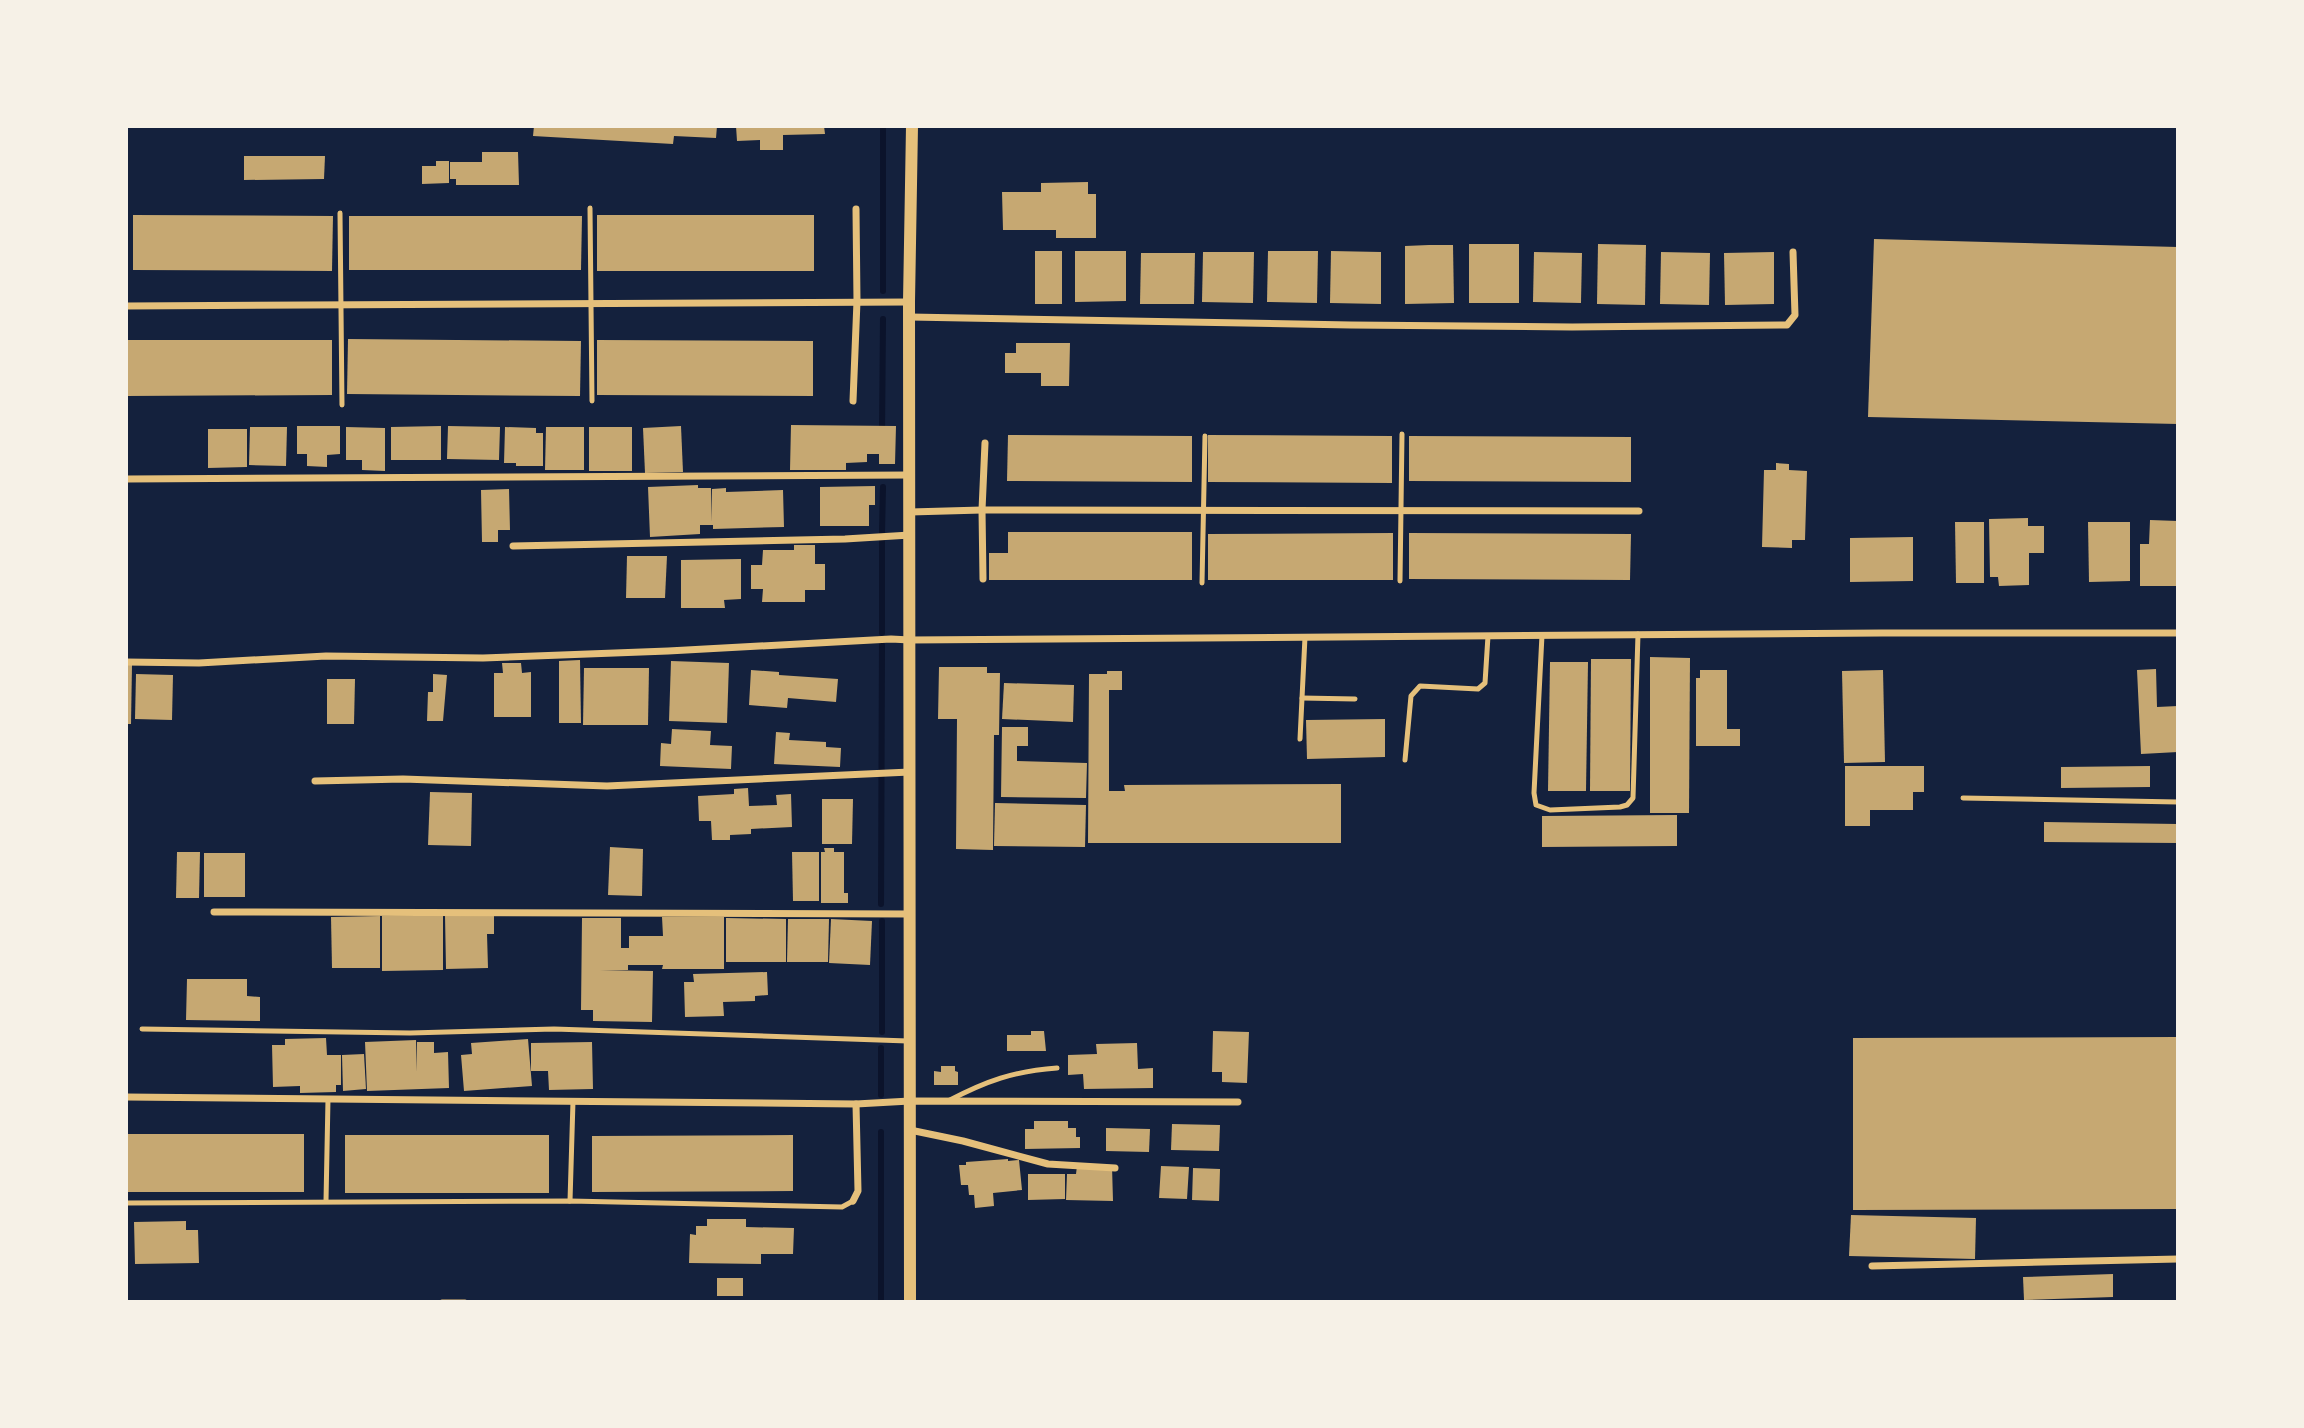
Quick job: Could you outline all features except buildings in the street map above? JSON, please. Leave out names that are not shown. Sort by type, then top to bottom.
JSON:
[{"type":"street","points":[[910,1302],[909,302],[912,126]]},
{"type":"street","points":[[853,401],[857,301],[856,209]]},
{"type":"street","points":[[910,317],[1351,326],[1787,325],[1795,315],[1793,252]]},
{"type":"street","points":[[126,306],[909,302]]},
{"type":"street","points":[[983,579],[985,443]]},
{"type":"street","points":[[127,479],[910,475]]},
{"type":"street","points":[[910,512],[1639,511]]},
{"type":"street","points":[[513,546],[845,539],[910,535]]},
{"type":"street","points":[[126,662],[199,663],[326,656],[483,658],[668,651],[846,640],[2178,633]]},
{"type":"street","points":[[315,781],[403,779],[607,786],[910,772]]},
{"type":"street","points":[[214,912],[910,914]]},
{"type":"street","points":[[126,1097],[856,1104],[910,1101],[1238,1102]]},
{"type":"street","points":[[853,1201],[858,1191],[856,1104]]},
{"type":"street","points":[[910,1130],[1048,1164],[1115,1168]]},
{"type":"street","points":[[1872,1266],[2178,1259]]},
{"type":"lane","points":[[590,208],[592,401]]},
{"type":"lane","points":[[340,213],[342,405]]},
{"type":"lane","points":[[1399,581],[1402,434]]},
{"type":"lane","points":[[1202,583],[1205,436]]},
{"type":"lane","points":[[1542,635],[1534,793],[1536,805],[1550,810],[1620,807],[1627,805],[1633,798],[1639,634]]},
{"type":"lane","points":[[1405,760],[1411,695],[1420,686],[1478,690],[1485,683],[1488,636]]},
{"type":"lane","points":[[1300,739],[1305,637]]},
{"type":"lane","points":[[1302,698],[1355,699]]},
{"type":"lane","points":[[1963,798],[2178,802]]},
{"type":"lane","points":[[142,1029],[410,1033],[555,1029],[910,1041]]},
{"type":"lane","points":[[944,1102],[979,1085],[1023,1071],[1058,1068]]},
{"type":"lane","points":[[326,1201],[328,1099]]},
{"type":"lane","points":[[570,1201],[573,1101]]},
{"type":"lane","points":[[126,1203],[570,1201],[842,1207],[853,1201]]},
{"type":"lane","points":[[442,1302],[465,1302]]},
{"type":"waterway","points":[[883,126],[883,291]]},
{"type":"waterway","points":[[882,432],[883,319]]},
{"type":"waterway","points":[[882,532],[883,487]]},
{"type":"waterway","points":[[882,540],[882,633]]},
{"type":"waterway","points":[[881,904],[882,645]]},
{"type":"waterway","points":[[882,921],[882,1032]]},
{"type":"waterway","points":[[881,1048],[881,1095]]},
{"type":"waterway","points":[[881,1132],[881,1302]]}]
